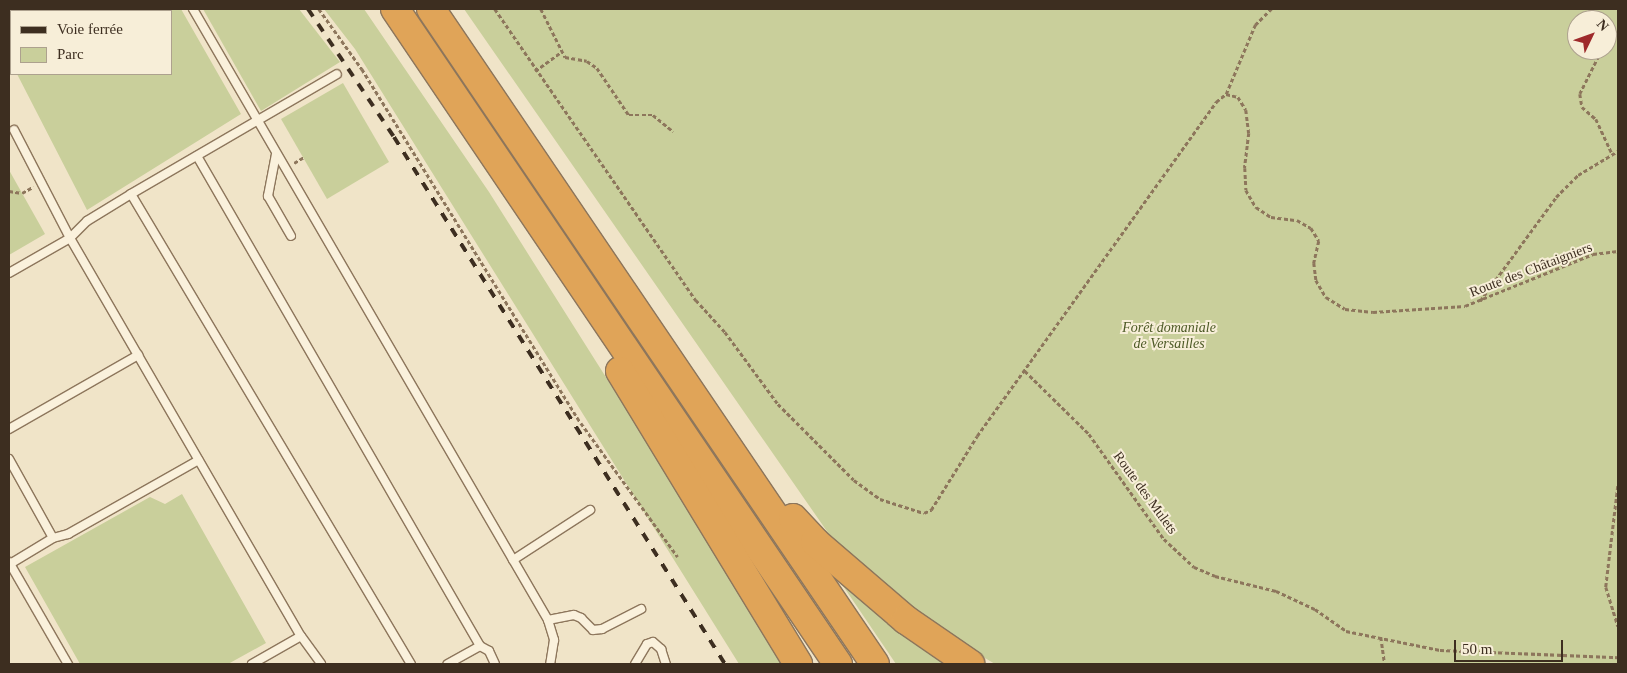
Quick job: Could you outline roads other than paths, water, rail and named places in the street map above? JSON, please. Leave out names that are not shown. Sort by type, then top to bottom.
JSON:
[{"type":"highway","points":[[395,9],[606,318],[838,664]]},
{"type":"highway","points":[[431,9],[875,664]]},
{"type":"highway","points":[[606,318],[606,348],[798,664]]},
{"type":"highway","points":[[758,491],[783,507],[815,542],[906,620],[970,664]]},
{"type":"lane","points":[[193,9],[548,620],[554,640],[550,664]]},
{"type":"lane","points":[[9,274],[70,238],[87,221],[131,194],[338,74]]},
{"type":"lane","points":[[14,130],[70,238],[301,636],[321,664]]},
{"type":"lane","points":[[276,154],[268,196],[290,236]]},
{"type":"lane","points":[[197,156],[480,646],[489,652],[495,664]]},
{"type":"lane","points":[[131,194],[411,664]]},
{"type":"lane","points":[[9,429],[138,355]]},
{"type":"lane","points":[[9,459],[53,538]]},
{"type":"lane","points":[[68,664],[9,563],[53,538],[68,534],[199,460]]},
{"type":"lane","points":[[513,560],[590,510]]},
{"type":"lane","points":[[548,620],[574,615],[581,618],[593,630],[602,629],[641,609]]},
{"type":"lane","points":[[252,664],[301,636]]},
{"type":"lane","points":[[635,664],[647,644],[653,642],[661,649],[666,664]]},
{"type":"lane","points":[[448,664],[480,646]]},
{"type":"railway","points":[[308,9],[394,137],[725,664]]},
{"type":"park label","name":"Forêt domaniale de Versailles","points":[[1169,336]]}]
